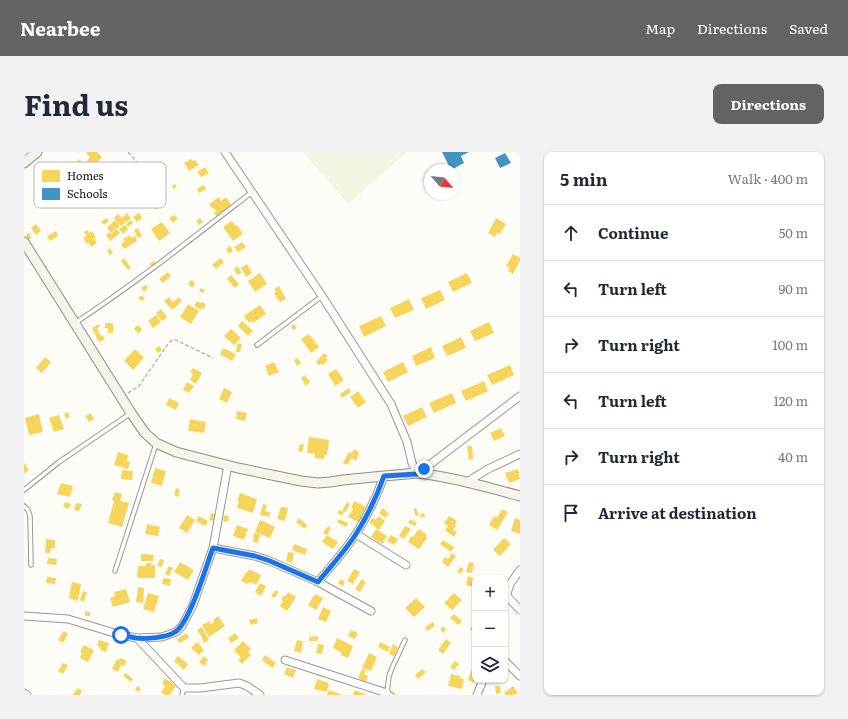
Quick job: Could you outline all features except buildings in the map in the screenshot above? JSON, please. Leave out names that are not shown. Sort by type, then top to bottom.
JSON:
[{"type":"street","points":[[24,163],[37,152]]},
{"type":"street","points":[[225,152],[322,296],[391,404],[407,442],[412,463],[417,474]]},
{"type":"street","points":[[24,242],[122,398],[145,432],[156,443],[176,452],[228,465],[318,483],[384,476],[429,474],[520,496]]},
{"type":"street","points":[[417,474],[520,396]]},
{"type":"street","points":[[467,482],[488,469],[520,454]]},
{"type":"street","points":[[24,616],[68,620],[137,638],[162,637],[176,632],[182,626],[192,605],[213,548],[228,465]]},
{"type":"street","points":[[318,582],[356,534],[370,509],[384,476]]},
{"type":"street","points":[[356,534],[406,565]]},
{"type":"street","points":[[213,548],[255,556],[270,561],[318,582],[370,610]]},
{"type":"street","points":[[508,591],[510,584],[520,570]]},
{"type":"street","points":[[508,600],[520,610]]},
{"type":"street","points":[[137,638],[183,691],[239,684],[248,686],[260,695]]},
{"type":"street","points":[[285,660],[389,694]]},
{"type":"street","points":[[508,664],[520,676]]},
{"type":"street","points":[[477,695],[482,683]]},
{"type":"lane","points":[[75,323],[103,305],[252,192]]},
{"type":"lane","points":[[257,345],[322,296]]},
{"type":"lane","points":[[24,490],[59,462],[132,413]]},
{"type":"lane","points":[[115,571],[156,443]]},
{"type":"lane","points":[[24,506],[28,510],[30,516],[31,565]]},
{"type":"lane","points":[[389,694],[389,676],[395,660],[406,640]]},
{"type":"path","points":[[128,152],[137,162]]},
{"type":"path","points":[[122,398],[139,386],[172,340],[176,340],[213,358]]},
{"type":"green space","points":[[303,152],[407,152],[348,204]]},
{"type":"route","points":[[121,635],[137,638],[162,637],[176,632],[182,626],[192,605],[213,548],[255,556],[305,575],[318,582],[356,534],[370,509],[384,476],[417,474],[424,469]]}]
